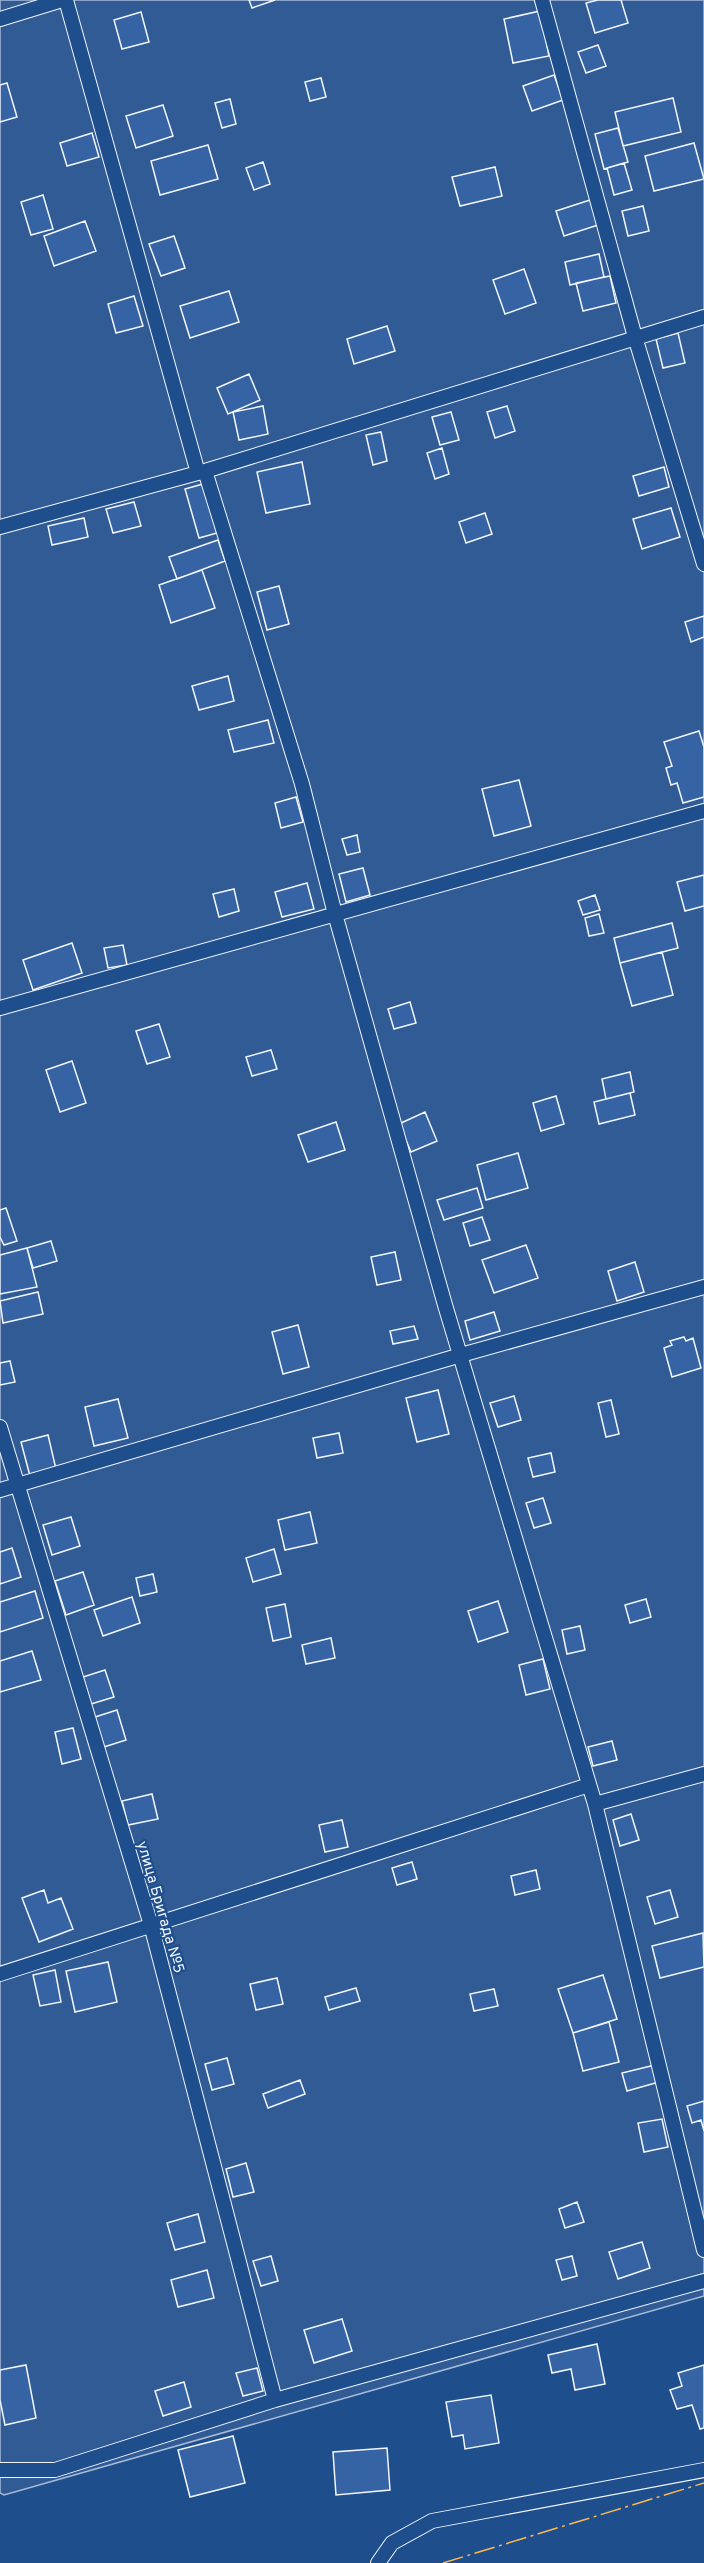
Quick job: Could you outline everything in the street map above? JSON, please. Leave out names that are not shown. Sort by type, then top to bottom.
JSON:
[{"type":"lane","points":[[0,19],[64,0],[202,472],[302,784],[335,914],[461,1355],[595,1803],[704,2250]]},
{"type":"lane","points":[[542,0],[635,337],[704,564]]},
{"type":"lane","points":[[0,527],[202,472],[704,317]]},
{"type":"lane","points":[[0,1008],[704,811]]},
{"type":"lane","points":[[0,1490],[461,1355],[704,1287]]},
{"type":"lane","name":"улица Бригада №5","points":[[0,1427],[151,1925],[275,2400]]},
{"type":"lane","points":[[595,1803],[704,1774]]},
{"type":"lane","points":[[0,1974],[589,1785]]},
{"type":"lane","points":[[0,2470],[55,2470],[275,2400],[704,2281]]},
{"type":"lane","points":[[378,2563],[392,2543],[432,2521],[704,2470]]},
{"type":"shaded area","points":[[0,0],[704,0],[704,2296],[4,2495],[0,2493]]},
{"type":"building","points":[[249,0],[275,0],[252,8]]},
{"type":"building","points":[[598,0],[621,0],[628,23],[595,33],[586,3]]},
{"type":"building","points":[[540,11],[549,56],[513,63],[504,19]]},
{"type":"building","points":[[141,12],[149,42],[122,49],[114,20]]},
{"type":"building","points":[[598,45],[606,66],[586,73],[578,52]]},
{"type":"building","points":[[554,75],[563,100],[532,111],[523,86]]},
{"type":"building","points":[[321,78],[326,97],[310,101],[305,82]]},
{"type":"building","points":[[7,83],[17,117],[0,122],[0,85]]},
{"type":"building","points":[[673,98],[681,132],[623,146],[615,112]]},
{"type":"building","points":[[230,99],[236,124],[222,128],[215,103]]},
{"type":"building","points":[[163,105],[173,136],[136,148],[126,116]]},
{"type":"building","points":[[618,128],[628,162],[604,169],[595,134]]},
{"type":"building","points":[[92,133],[99,157],[67,166],[60,143]]},
{"type":"building","points":[[694,143],[704,179],[654,191],[645,156]]},
{"type":"building","points":[[208,145],[218,179],[160,195],[151,161]]},
{"type":"building","points":[[263,162],[270,184],[254,190],[246,168]]},
{"type":"building","points":[[624,163],[632,190],[614,195],[607,168]]},
{"type":"building","points":[[495,167],[502,196],[460,206],[452,177]]},
{"type":"building","points":[[43,195],[53,229],[31,235],[21,202]]},
{"type":"building","points":[[590,200],[598,225],[564,236],[556,211]]},
{"type":"building","points":[[643,206],[649,231],[628,236],[622,211]]},
{"type":"building","points":[[85,221],[96,251],[54,266],[44,236]]},
{"type":"building","points":[[174,236],[185,268],[161,276],[149,244]]},
{"type":"building","points":[[599,254],[604,277],[570,285],[565,262]]},
{"type":"building","points":[[524,269],[536,303],[505,314],[493,280]]},
{"type":"building","points":[[610,276],[616,303],[583,311],[576,283]]},
{"type":"building","points":[[229,291],[239,322],[190,338],[180,306]]},
{"type":"building","points":[[134,296],[143,326],[116,333],[108,304]]},
{"type":"building","points":[[387,326],[395,351],[354,364],[347,339]]},
{"type":"building","points":[[678,333],[685,363],[663,368],[656,339]]},
{"type":"building","points":[[249,374],[260,400],[228,414],[217,388]]},
{"type":"building","points":[[263,406],[268,434],[239,440],[233,412]]},
{"type":"building","points":[[507,406],[515,431],[495,438],[487,412]]},
{"type":"building","points":[[451,412],[459,440],[440,445],[432,417]]},
{"type":"building","points":[[381,432],[387,461],[373,465],[366,435]]},
{"type":"building","points":[[442,448],[449,474],[435,479],[427,453]]},
{"type":"building","points":[[302,462],[310,504],[266,513],[257,472]]},
{"type":"building","points":[[664,467],[669,487],[639,496],[633,476]]},
{"type":"building","points":[[203,484],[217,533],[199,538],[185,489]]},
{"type":"building","points":[[134,502],[141,526],[113,533],[106,509]]},
{"type":"building","points":[[671,508],[680,537],[642,549],[633,519]]},
{"type":"building","points":[[485,513],[492,534],[466,543],[459,522]]},
{"type":"building","points":[[84,518],[88,537],[52,545],[48,526]]},
{"type":"building","points":[[218,540],[225,561],[177,579],[169,557]]},
{"type":"building","points":[[202,570],[215,608],[171,623],[159,585]]},
{"type":"building","points":[[279,586],[289,624],[267,630],[257,592]]},
{"type":"building","points":[[704,616],[704,637],[691,642],[685,622]]},
{"type":"building","points":[[228,676],[234,701],[199,710],[192,686]]},
{"type":"building","points":[[268,720],[274,743],[234,752],[228,730]]},
{"type":"building","points":[[699,731],[704,747],[704,797],[683,803],[677,783],[671,785],[666,768],[672,766],[664,742]]},
{"type":"building","points":[[519,780],[531,826],[494,836],[482,789]]},
{"type":"building","points":[[296,797],[303,822],[281,828],[275,803]]},
{"type":"building","points":[[357,835],[360,852],[347,855],[342,839]]},
{"type":"building","points":[[363,868],[370,895],[346,902],[339,874]]},
{"type":"building","points":[[704,875],[704,906],[685,911],[677,882]]},
{"type":"building","points":[[307,883],[314,909],[282,917],[275,892]]},
{"type":"building","points":[[234,889],[239,911],[219,917],[213,894]]},
{"type":"building","points":[[595,895],[600,910],[583,915],[578,901]]},
{"type":"building","points":[[599,914],[604,933],[589,936],[585,918]]},
{"type":"building","points":[[672,923],[678,948],[620,963],[614,938]]},
{"type":"building","points":[[72,943],[82,973],[33,990],[23,960]]},
{"type":"building","points":[[123,945],[127,965],[108,968],[104,948]]},
{"type":"building","points":[[662,952],[673,995],[632,1006],[620,963]]},
{"type":"building","points":[[410,1002],[416,1023],[394,1029],[388,1009]]},
{"type":"building","points":[[159,1024],[170,1057],[147,1064],[136,1031]]},
{"type":"building","points":[[271,1050],[277,1069],[252,1076],[246,1057]]},
{"type":"building","points":[[72,1061],[86,1103],[60,1112],[46,1070]]},
{"type":"building","points":[[630,1072],[634,1092],[606,1099],[602,1079]]},
{"type":"building","points":[[630,1093],[635,1115],[599,1124],[594,1102]]},
{"type":"building","points":[[556,1096],[564,1124],[541,1131],[533,1103]]},
{"type":"building","points":[[425,1112],[437,1141],[411,1152],[399,1124]]},
{"type":"building","points":[[336,1122],[345,1150],[308,1162],[298,1135]]},
{"type":"building","points":[[518,1153],[528,1188],[486,1200],[477,1165]]},
{"type":"building","points":[[477,1188],[483,1208],[444,1220],[437,1200]]},
{"type":"building","points":[[6,1208],[17,1241],[4,1245],[0,1237],[0,1210]]},
{"type":"building","points":[[482,1217],[490,1240],[470,1246],[463,1223]]},
{"type":"building","points":[[51,1241],[57,1261],[33,1268],[27,1248]]},
{"type":"building","points":[[526,1245],[538,1278],[494,1293],[482,1260]]},
{"type":"building","points":[[27,1248],[37,1287],[0,1294],[0,1255]]},
{"type":"building","points":[[395,1252],[401,1280],[377,1285],[371,1257]]},
{"type":"building","points":[[635,1262],[644,1292],[617,1301],[608,1271]]},
{"type":"building","points":[[38,1292],[43,1314],[3,1323],[0,1301]]},
{"type":"building","points":[[494,1312],[500,1331],[470,1340],[465,1321]]},
{"type":"building","points":[[298,1325],[309,1367],[283,1374],[272,1332]]},
{"type":"building","points":[[414,1326],[418,1339],[393,1344],[390,1331]]},
{"type":"building","points":[[684,1337],[686,1341],[693,1338],[701,1368],[672,1377],[664,1348],[672,1345],[670,1341]]},
{"type":"building","points":[[10,1361],[15,1382],[0,1385],[0,1363]]},
{"type":"building","points":[[438,1390],[449,1434],[417,1442],[406,1398]]},
{"type":"building","points":[[514,1396],[521,1420],[498,1427],[490,1403]]},
{"type":"building","points":[[118,1399],[128,1438],[94,1446],[85,1407]]},
{"type":"building","points":[[611,1400],[619,1434],[606,1437],[598,1403]]},
{"type":"building","points":[[339,1433],[343,1453],[317,1458],[313,1438]]},
{"type":"building","points":[[48,1435],[56,1469],[30,1476],[21,1442]]},
{"type":"building","points":[[551,1453],[555,1472],[533,1477],[528,1458]]},
{"type":"building","points":[[543,1498],[551,1523],[534,1528],[526,1503]]},
{"type":"building","points":[[310,1512],[317,1543],[285,1550],[278,1520]]},
{"type":"building","points":[[71,1517],[80,1546],[52,1555],[43,1525]]},
{"type":"building","points":[[12,1548],[21,1577],[0,1584],[0,1552]]},
{"type":"building","points":[[274,1549],[281,1574],[253,1582],[246,1558]]},
{"type":"building","points":[[83,1572],[94,1605],[66,1615],[55,1581]]},
{"type":"building","points":[[153,1574],[157,1592],[140,1596],[136,1578]]},
{"type":"building","points":[[35,1591],[43,1618],[0,1632],[0,1602]]},
{"type":"building","points":[[132,1597],[140,1623],[103,1636],[94,1610]]},
{"type":"building","points":[[646,1599],[651,1617],[630,1623],[625,1605]]},
{"type":"building","points":[[498,1601],[508,1632],[478,1642],[468,1611]]},
{"type":"building","points":[[285,1604],[291,1637],[273,1641],[266,1608]]},
{"type":"building","points":[[580,1626],[585,1650],[567,1654],[562,1630]]},
{"type":"building","points":[[331,1638],[335,1658],[306,1664],[302,1645]]},
{"type":"building","points":[[32,1651],[41,1680],[0,1692],[0,1661]]},
{"type":"building","points":[[543,1659],[550,1689],[526,1695],[519,1665]]},
{"type":"building","points":[[105,1670],[114,1697],[91,1704],[83,1677]]},
{"type":"building","points":[[117,1710],[126,1740],[104,1747],[95,1717]]},
{"type":"building","points":[[73,1728],[81,1759],[62,1764],[55,1732]]},
{"type":"building","points":[[612,1741],[617,1760],[593,1766],[588,1747]]},
{"type":"building","points":[[152,1794],[158,1819],[128,1825],[122,1801]]},
{"type":"building","points":[[631,1814],[639,1840],[620,1846],[613,1820]]},
{"type":"building","points":[[342,1820],[348,1847],[325,1852],[319,1825]]},
{"type":"building","points":[[412,1862],[417,1879],[397,1885],[392,1868]]},
{"type":"building","points":[[536,1870],[540,1889],[515,1895],[511,1876]]},
{"type":"building","points":[[44,1890],[48,1903],[61,1898],[73,1929],[39,1942],[22,1898]]},
{"type":"building","points":[[670,1890],[678,1917],[655,1924],[647,1897]]},
{"type":"building","points":[[703,1933],[704,1967],[660,1978],[652,1946]]},
{"type":"building","points":[[108,1962],[117,2002],[75,2012],[66,1971]]},
{"type":"building","points":[[55,1970],[61,2002],[40,2006],[33,1975]]},
{"type":"building","points":[[603,1975],[617,2019],[573,2033],[558,1989]]},
{"type":"building","points":[[277,1978],[283,2004],[256,2010],[250,1984]]},
{"type":"building","points":[[356,1988],[360,2001],[329,2010],[325,1997]]},
{"type":"building","points":[[494,1989],[498,2006],[474,2011],[470,1994]]},
{"type":"building","points":[[609,2022],[619,2062],[583,2071],[573,2033]]},
{"type":"building","points":[[227,2058],[234,2084],[212,2090],[205,2064]]},
{"type":"building","points":[[655,2065],[659,2082],[627,2091],[622,2073]]},
{"type":"building","points":[[300,2080],[305,2094],[268,2108],[263,2094]]},
{"type":"building","points":[[704,2101],[704,2131],[701,2120],[692,2123],[687,2106]]},
{"type":"building","points":[[662,2119],[668,2147],[644,2152],[638,2123]]},
{"type":"building","points":[[246,2163],[254,2192],[233,2197],[226,2169]]},
{"type":"building","points":[[577,2202],[584,2222],[565,2228],[559,2209]]},
{"type":"building","points":[[198,2214],[205,2242],[175,2250],[167,2223]]},
{"type":"building","points":[[642,2242],[650,2268],[618,2279],[609,2252]]},
{"type":"building","points":[[271,2256],[278,2281],[261,2286],[253,2261]]},
{"type":"building","points":[[572,2256],[577,2276],[562,2280],[556,2260]]},
{"type":"building","points":[[207,2270],[214,2298],[178,2307],[171,2280]]},
{"type":"building","points":[[342,2319],[352,2351],[314,2363],[304,2330]]},
{"type":"building","points":[[597,2344],[605,2384],[575,2390],[571,2369],[552,2373],[548,2355]]},
{"type":"building","points":[[26,2365],[36,2418],[5,2425],[0,2400],[0,2370]]},
{"type":"building","points":[[704,2365],[704,2428],[700,2429],[692,2405],[677,2409],[670,2390],[682,2386],[678,2373]]},
{"type":"building","points":[[257,2368],[263,2391],[243,2396],[236,2373]]},
{"type":"building","points":[[184,2382],[191,2407],[163,2416],[155,2391]]},
{"type":"building","points":[[491,2395],[499,2443],[465,2449],[463,2435],[452,2437],[446,2402]]},
{"type":"building","points":[[233,2436],[245,2483],[190,2497],[178,2450]]},
{"type":"building","points":[[387,2448],[390,2490],[336,2495],[333,2452]]},
{"type":"power","points":[[443,2563],[704,2483]]}]
